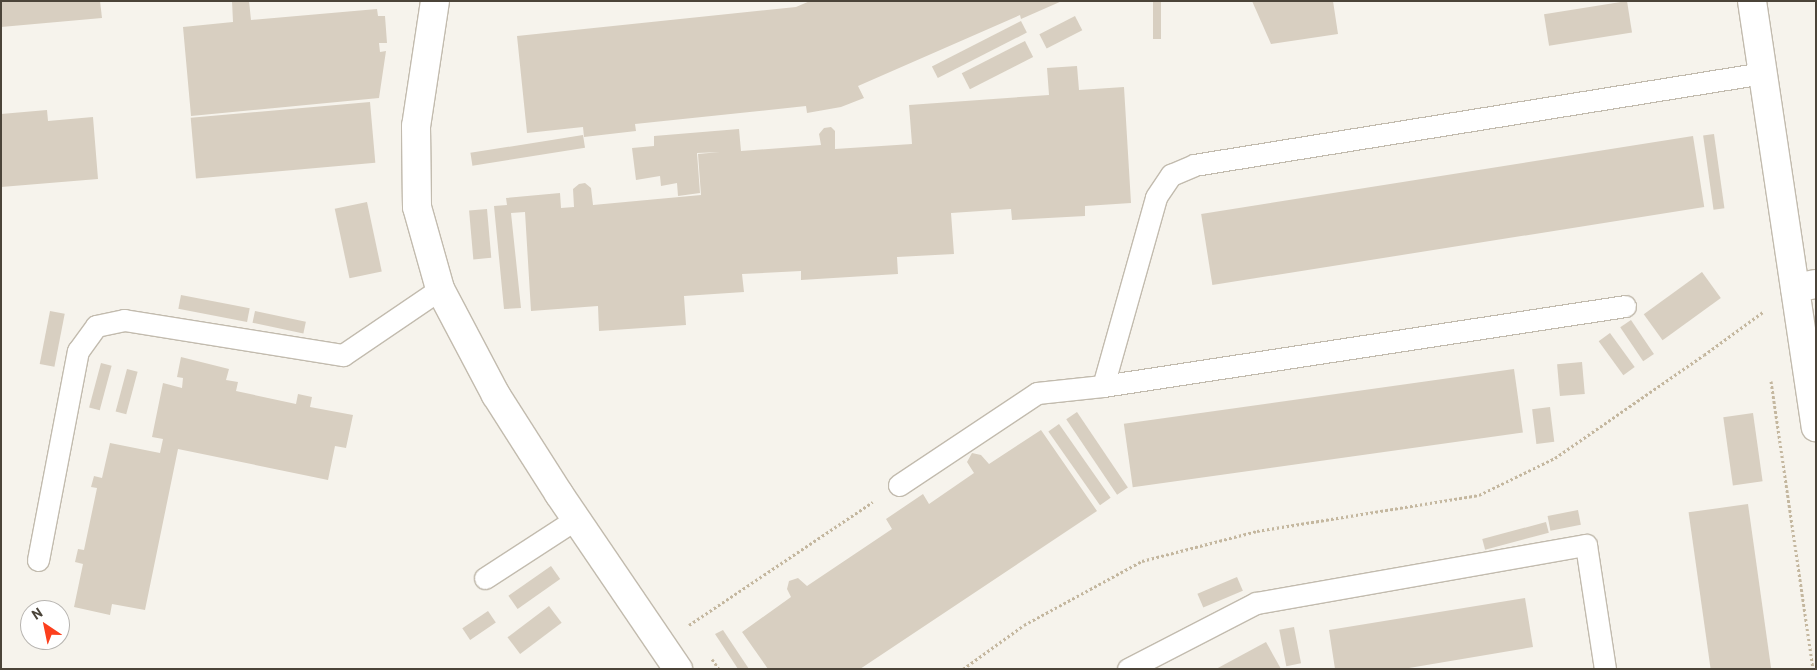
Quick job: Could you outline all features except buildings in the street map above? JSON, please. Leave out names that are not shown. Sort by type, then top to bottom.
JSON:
[{"type":"street","points":[[435,1],[416,126],[417,207],[440,289],[496,395],[576,519],[678,669]]},
{"type":"street","points":[[1752,1],[1763,73],[1805,286],[1816,427]]},
{"type":"lane","points":[[1103,386],[1156,197],[1171,175],[1194,165],[1763,73]]},
{"type":"lane","points":[[38,560],[78,352],[96,326],[124,320],[343,355],[440,289]]},
{"type":"lane","points":[[899,485],[1037,393],[1103,386],[1625,306]]},
{"type":"lane","points":[[485,578],[576,519]]},
{"type":"lane","points":[[1128,669],[1256,604],[1586,545],[1606,669]]},
{"type":"path","points":[[963,669],[1024,625],[1142,561],[1257,531],[1479,495],[1555,458],[1805,286]]},
{"type":"path","points":[[660,644],[899,485]]},
{"type":"path","points":[[684,620],[690,628]]},
{"type":"path","points":[[707,652],[719,669]]}]
